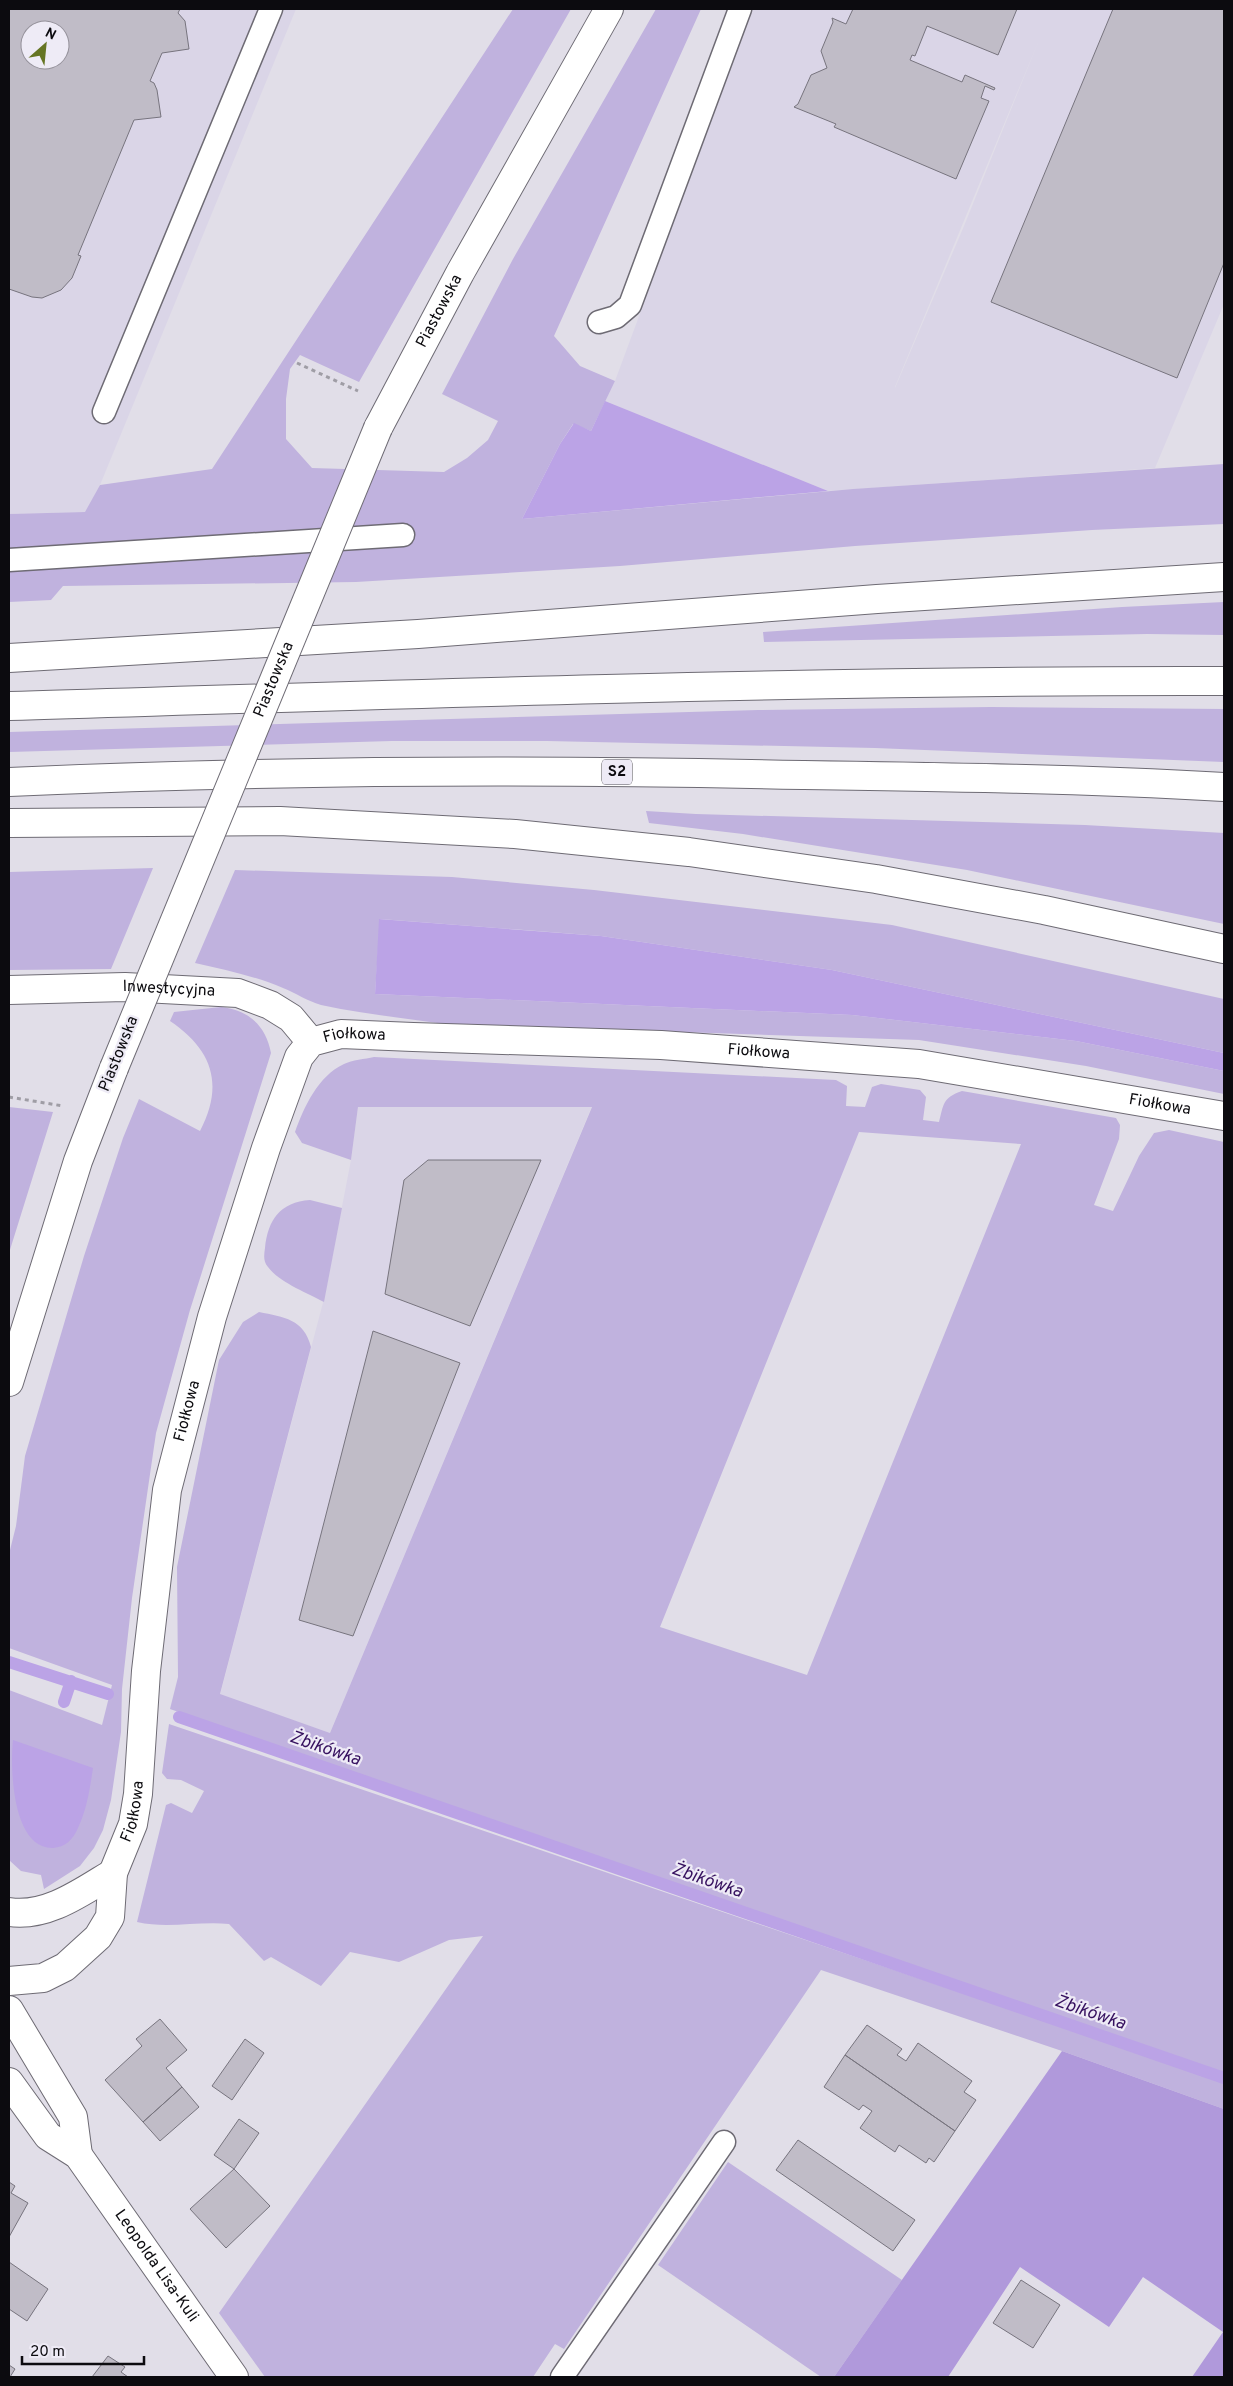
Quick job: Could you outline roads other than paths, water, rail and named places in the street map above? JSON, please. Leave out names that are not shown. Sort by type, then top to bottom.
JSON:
[{"type":"main road","name":"Piastowska","points":[[9,1382],[62,1209],[114,1068],[378,428],[460,273],[609,9]]},
{"type":"main road","points":[[9,658],[418,634],[877,599],[1224,577]]},
{"type":"main road","points":[[9,706],[727,685],[1024,680],[1224,681]]},
{"type":"main road","name":"S2","points":[[9,782],[174,774],[686,772],[1118,781],[1224,788]]},
{"type":"main road","points":[[9,824],[280,821],[515,834],[679,850],[876,879],[1044,910],[1224,948]]},
{"type":"main road","name":"Inwestycyjna","points":[[9,990],[124,987],[238,993],[270,1005],[291,1018],[311,1042]]},
{"type":"main road","name":"Fiołkowa","points":[[9,1981],[43,1978],[65,1967],[98,1937],[110,1917],[113,1873],[133,1824],[138,1794],[146,1670],[166,1490],[212,1317],[257,1176],[299,1056],[311,1042],[341,1034],[373,1034],[661,1045],[919,1064],[1224,1116]]},
{"type":"main road","points":[[9,1912],[37,1910],[68,1900],[113,1873]]},
{"type":"main road","name":"Leopolda Lisa-Kuli","points":[[9,2010],[73,2117],[78,2155]]},
{"type":"main road","name":"Leopolda Lisa-Kuli","points":[[9,2082],[48,2136],[78,2155],[234,2377]]},
{"type":"lane","points":[[104,412],[271,9]]},
{"type":"lane","points":[[599,322],[616,316],[630,305],[740,9]]},
{"type":"lane","points":[[9,560],[403,535]]},
{"type":"lane","points":[[562,2377],[724,2142]]},
{"type":"waterway","name":"Żbikówka","points":[[9,1662],[108,1694]]},
{"type":"waterway","points":[[64,1702],[71,1681]]},
{"type":"waterway","name":"Żbikówka","points":[[179,1717],[1224,2078]]}]
